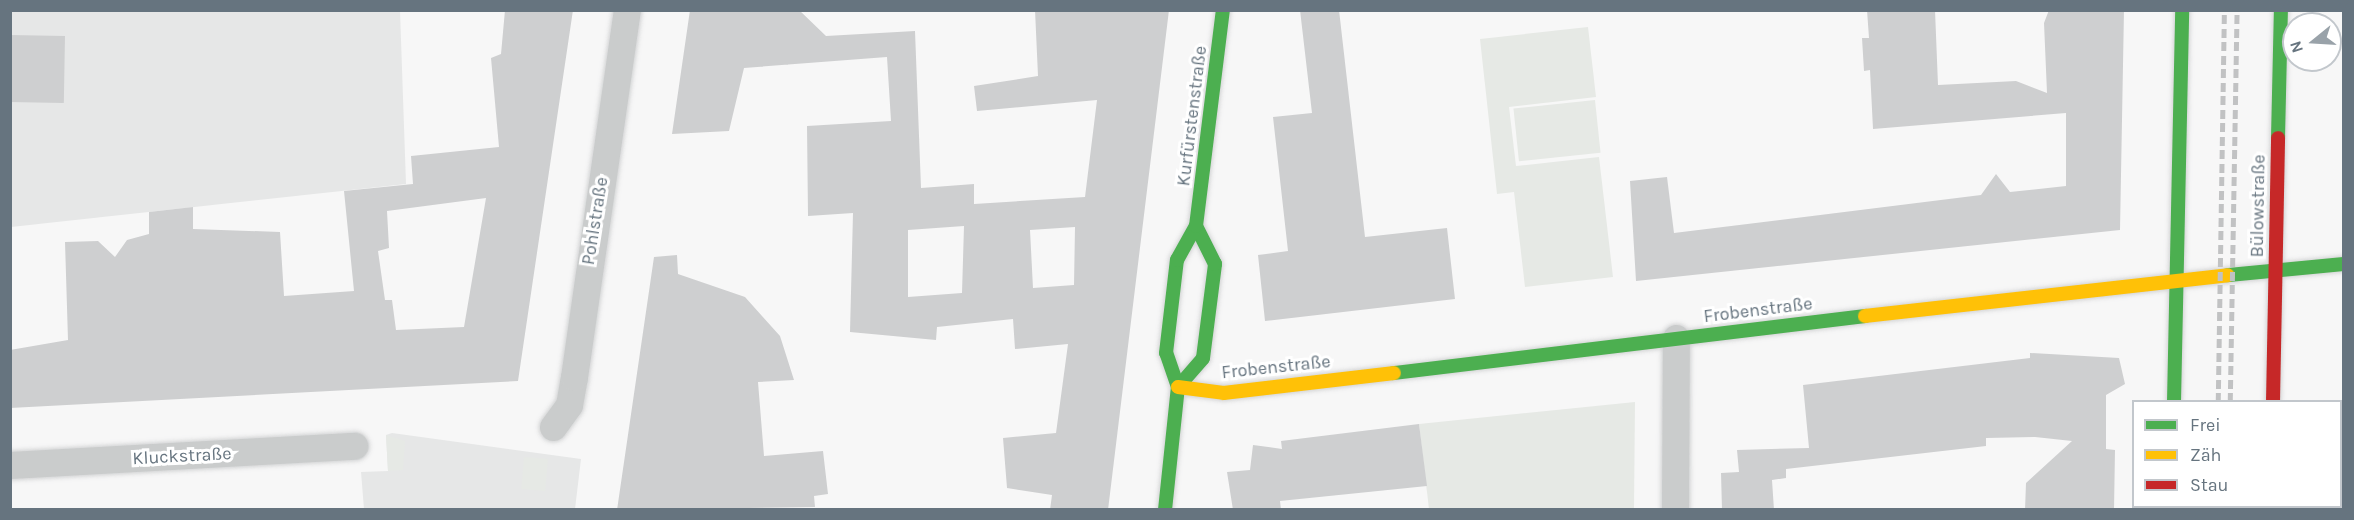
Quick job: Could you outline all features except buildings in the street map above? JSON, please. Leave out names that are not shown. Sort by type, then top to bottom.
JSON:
[{"type":"street","name":"Pohlstraße","points":[[553,427],[569,405],[627,10]]},
{"type":"street","name":"Kurfürstenstraße","points":[[1165,510],[1178,387],[1166,353],[1168,334],[1177,260],[1196,226],[1222,10]]},
{"type":"street","points":[[2174,400],[2181,10]]},
{"type":"street","name":"Bülowstraße","points":[[2273,400],[2281,10]]},
{"type":"street","points":[[1178,387],[1203,357],[1215,264],[1196,226]]},
{"type":"street","name":"Frobenstraße","points":[[1178,387],[1224,393],[2177,279],[2343,264]]},
{"type":"street","points":[[1675,510],[1676,338]]},
{"type":"street","name":"Kluckstraße","points":[[10,465],[354,446]]},
{"type":"shaded area","points":[[10,11],[400,11],[406,184],[11,227]]},
{"type":"shaded area","points":[[1588,27],[1596,97],[1509,107],[1516,166],[1599,157],[1613,277],[1525,287],[1514,192],[1497,194],[1480,39]]},
{"type":"shaded area","points":[[1595,100],[1601,153],[1519,161],[1513,109]]},
{"type":"shaded area","points":[[1635,402],[1634,509],[1429,509],[1419,424]]},
{"type":"shaded area","points":[[392,433],[581,459],[575,509],[364,509],[361,472],[388,471],[386,435]]},
{"type":"shaded area","points":[[386,435],[405,441],[403,470],[388,471]]},
{"type":"shaded area","points":[[524,457],[548,459],[545,491],[521,489]]},
{"type":"railway","points":[[2218,400],[2224,10]]},
{"type":"railway","points":[[2230,400],[2237,10]]},
{"type":"traffic: fast","points":[[1165,510],[1178,387],[1166,353],[1177,260],[1196,226],[1223,10]]},
{"type":"traffic: fast","points":[[2174,400],[2182,10]]},
{"type":"traffic: fast","points":[[2278,138],[2281,10]]},
{"type":"traffic: fast","points":[[1178,387],[1203,358],[1215,264],[1196,226]]},
{"type":"traffic: fast","points":[[2228,275],[2344,264]]},
{"type":"traffic: fast","points":[[1394,373],[1865,316]]},
{"type":"traffic: slow","points":[[1865,316],[2228,275]]},
{"type":"traffic: slow","points":[[1178,387],[1224,393],[1394,373]]},
{"type":"traffic: jam","points":[[2273,400],[2278,138]]}]
